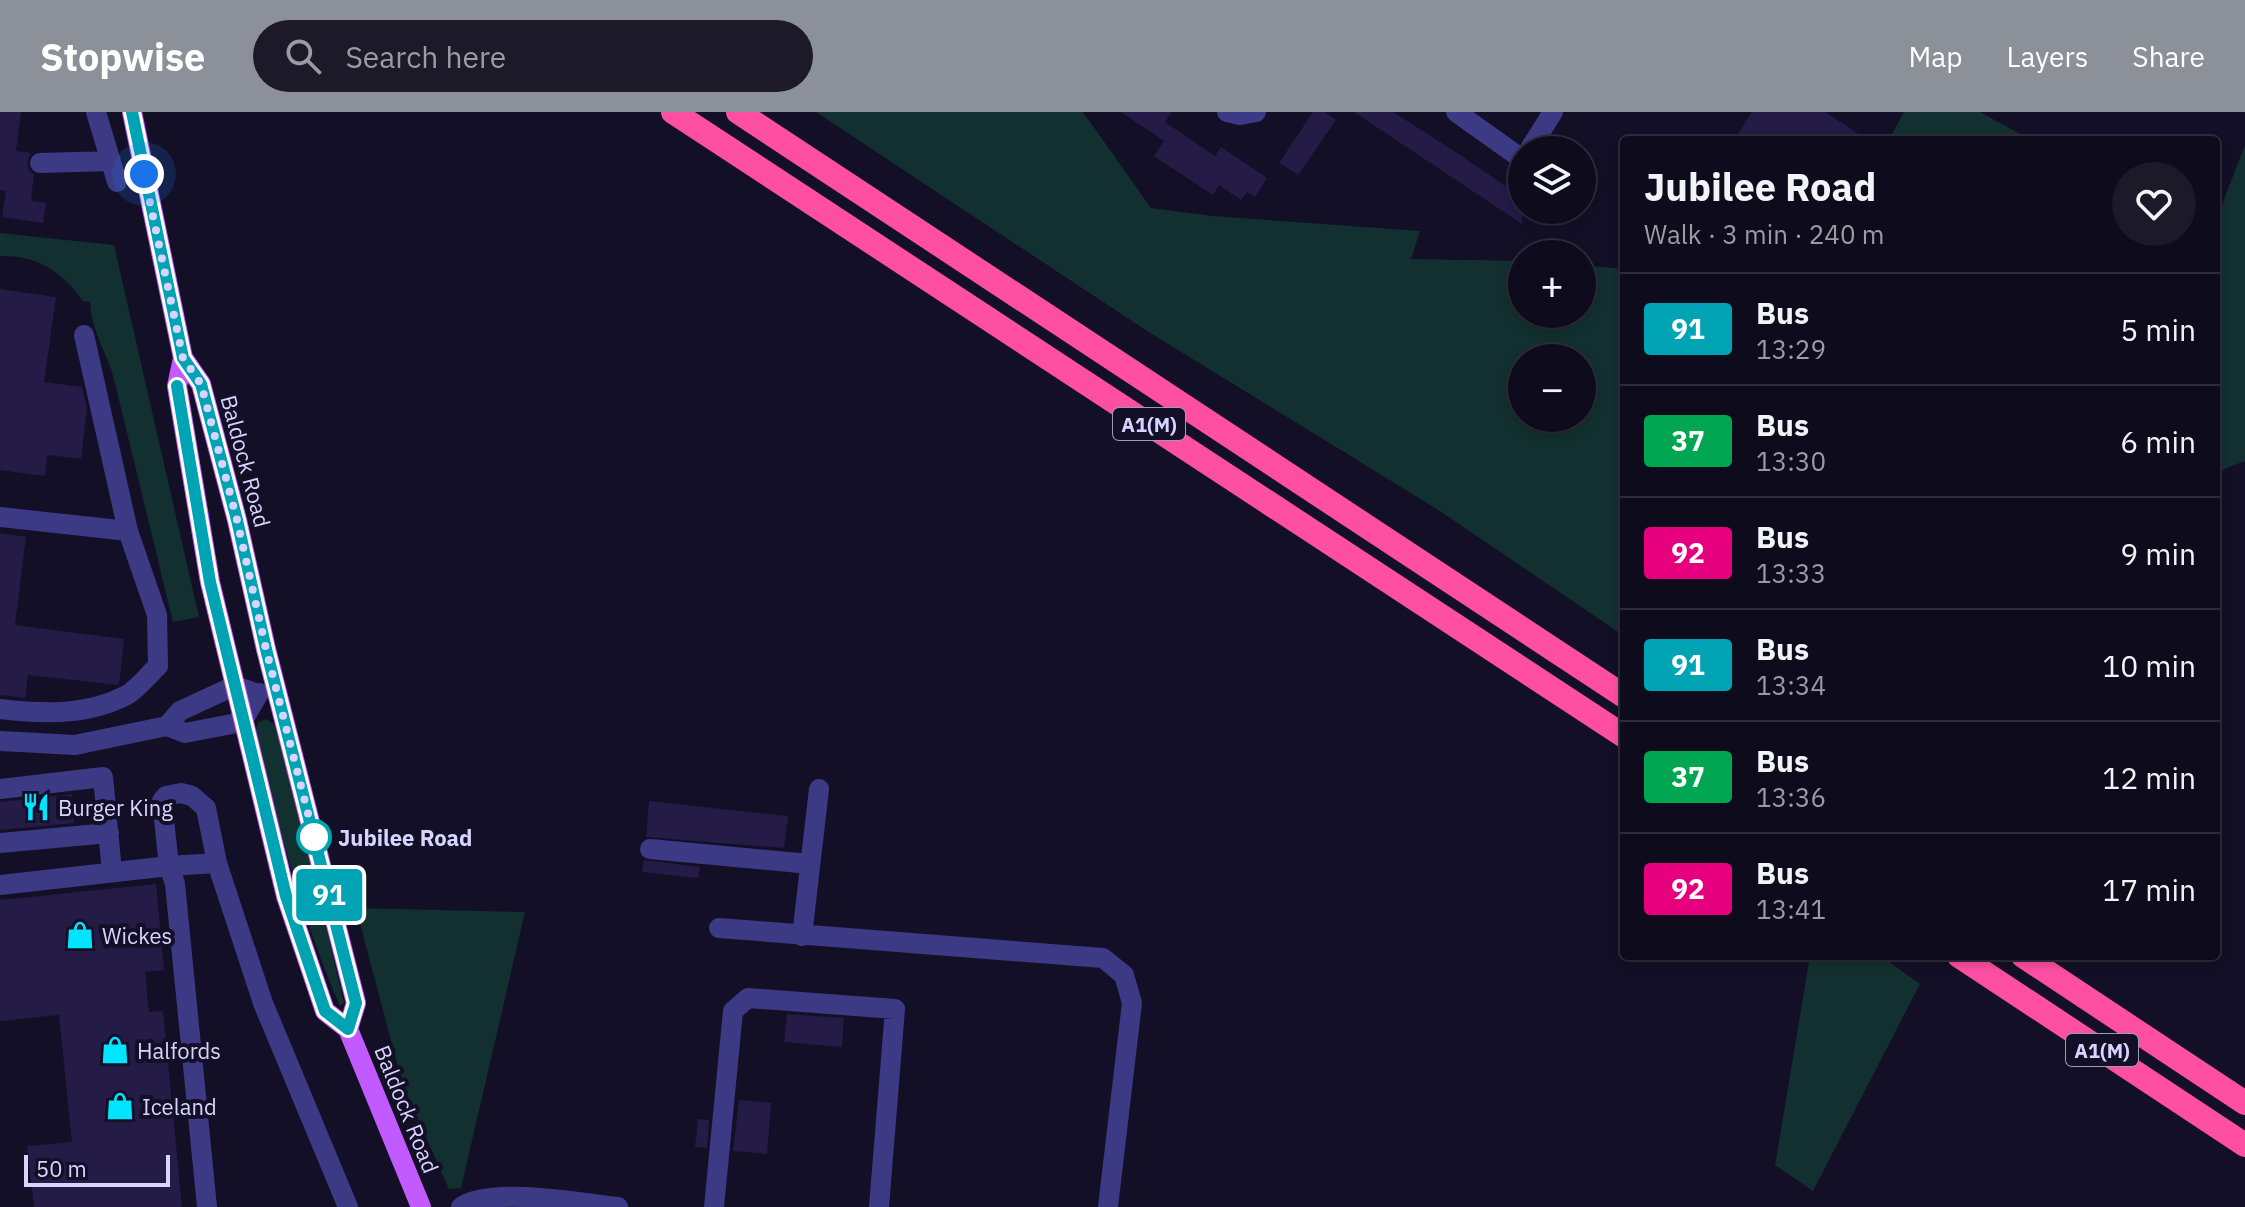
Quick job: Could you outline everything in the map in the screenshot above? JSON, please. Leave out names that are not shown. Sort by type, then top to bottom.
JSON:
[{"type":"highway","name":"A1(M)","points":[[673,112],[1620,733]]},
{"type":"highway","name":"A1(M)","points":[[738,112],[1620,693]]},
{"type":"highway","name":"A1(M)","points":[[1965,960],[2245,1145]]},
{"type":"highway","name":"A1(M)","points":[[2029,960],[2245,1103]]},
{"type":"main road","points":[[132,112],[183,358]]},
{"type":"main road","name":"Baldock Road","points":[[183,358],[177,386],[210,582],[286,896],[325,1011],[348,1029],[421,1207]]},
{"type":"main road","name":"Baldock Road","points":[[183,358],[201,384],[237,520],[267,691],[356,1003],[348,1029]]},
{"type":"street","points":[[96,112],[117,182]]},
{"type":"street","points":[[1227,112],[1240,115],[1256,112]]},
{"type":"street","points":[[1456,112],[1508,149]]},
{"type":"street","points":[[1538,136],[1553,112]]},
{"type":"street","points":[[40,163],[111,161]]},
{"type":"street","points":[[84,335],[128,531],[157,615],[158,666],[127,696],[78,711],[44,714],[7,709],[4,742],[75,745],[167,726],[185,733],[242,722],[267,691]]},
{"type":"street","points":[[0,517],[128,531]]},
{"type":"street","points":[[167,726],[180,711],[234,686],[267,691]]},
{"type":"street","points":[[0,789],[103,777],[112,872]]},
{"type":"street","points":[[802,936],[819,789]]},
{"type":"street","points":[[207,1207],[175,884],[169,866],[161,808],[166,796],[181,793],[192,796],[206,808],[217,863],[263,1003],[348,1207]]},
{"type":"street","points":[[0,843],[109,833]]},
{"type":"street","points":[[650,849],[810,864]]},
{"type":"street","points":[[0,885],[217,863]]},
{"type":"street","points":[[719,928],[1103,958],[1124,975],[1132,1003],[1108,1207]]},
{"type":"street","points":[[714,1207],[733,1011],[748,998],[895,1009],[879,1207]]},
{"type":"street","points":[[464,1205],[508,1196],[618,1207]]},
{"type":"green space","points":[[816,112],[1083,112],[1151,208],[1212,216],[1420,231],[1411,259],[1508,261],[1508,328],[1596,328],[1596,266],[1620,269],[1620,633],[1440,511],[1147,331]]},
{"type":"green space","points":[[1904,112],[1980,112],[2024,136],[1891,136]]},
{"type":"green space","points":[[2245,145],[2245,461],[2220,473],[2220,210]]},
{"type":"green space","points":[[0,233],[114,245],[199,617],[173,622],[113,375],[96,330],[90,302],[83,301],[67,282],[48,267],[13,256],[0,256]]},
{"type":"green space","points":[[266,719],[274,724],[293,786],[344,1003],[340,1006],[302,904],[273,801],[256,731],[258,723]]},
{"type":"green space","points":[[356,908],[525,912],[461,1188],[449,1189],[403,1086]]},
{"type":"green space","points":[[1809,960],[1887,960],[1920,984],[1813,1191],[1775,1165]]},
{"type":"building","points":[[0,112],[21,112],[16,151],[31,153],[27,163],[29,171],[34,174],[31,201],[46,203],[43,223],[2,217],[6,191],[0,190]]},
{"type":"building","points":[[1121,112],[1172,112],[1165,122],[1215,156],[1221,147],[1267,178],[1255,197],[1247,192],[1241,200],[1219,185],[1213,195],[1154,156],[1164,141]]},
{"type":"building","points":[[1313,112],[1325,112],[1336,120],[1298,175],[1279,163]]},
{"type":"building","points":[[1354,112],[1393,112],[1451,149],[1508,188],[1508,215]]},
{"type":"building","points":[[1752,112],[1825,112],[1862,136],[1737,136]]},
{"type":"building","points":[[0,289],[56,297],[44,382],[82,387],[87,409],[81,459],[47,455],[45,476],[0,470]]},
{"type":"building","points":[[0,533],[26,537],[15,625],[124,639],[119,685],[28,675],[25,698],[0,695]]},
{"type":"building","name":"Burger King","points":[[72,794],[74,823],[0,830],[0,802]]},
{"type":"building","points":[[649,801],[788,816],[784,848],[646,837]]},
{"type":"building","points":[[644,860],[700,867],[698,878],[642,872]]},
{"type":"building","points":[[156,884],[164,970],[145,972],[149,1012],[163,1011],[182,1207],[34,1207],[27,1146],[72,1142],[59,1015],[0,1021],[0,900]]},
{"type":"building","points":[[787,1014],[844,1018],[842,1047],[784,1042]]},
{"type":"building","points":[[739,1100],[771,1103],[767,1154],[733,1151]]},
{"type":"building","points":[[698,1119],[709,1120],[707,1148],[695,1147]]},
{"type":"bus line","name":"91","points":[[132,112],[183,358],[201,384],[356,1003],[348,1029],[325,1011],[286,896],[210,582],[177,386]]},
{"type":"place","name":"Burger King","points":[[36,807]]},
{"type":"place","name":"Jubilee Road","points":[[314,837]]},
{"type":"place","name":"Wickes","points":[[80,935]]},
{"type":"place","name":"Halfords","points":[[115,1050]]},
{"type":"place","name":"Iceland","points":[[120,1106]]},
{"type":"route","points":[[144,174],[183,358],[201,384],[314,837]]}]
